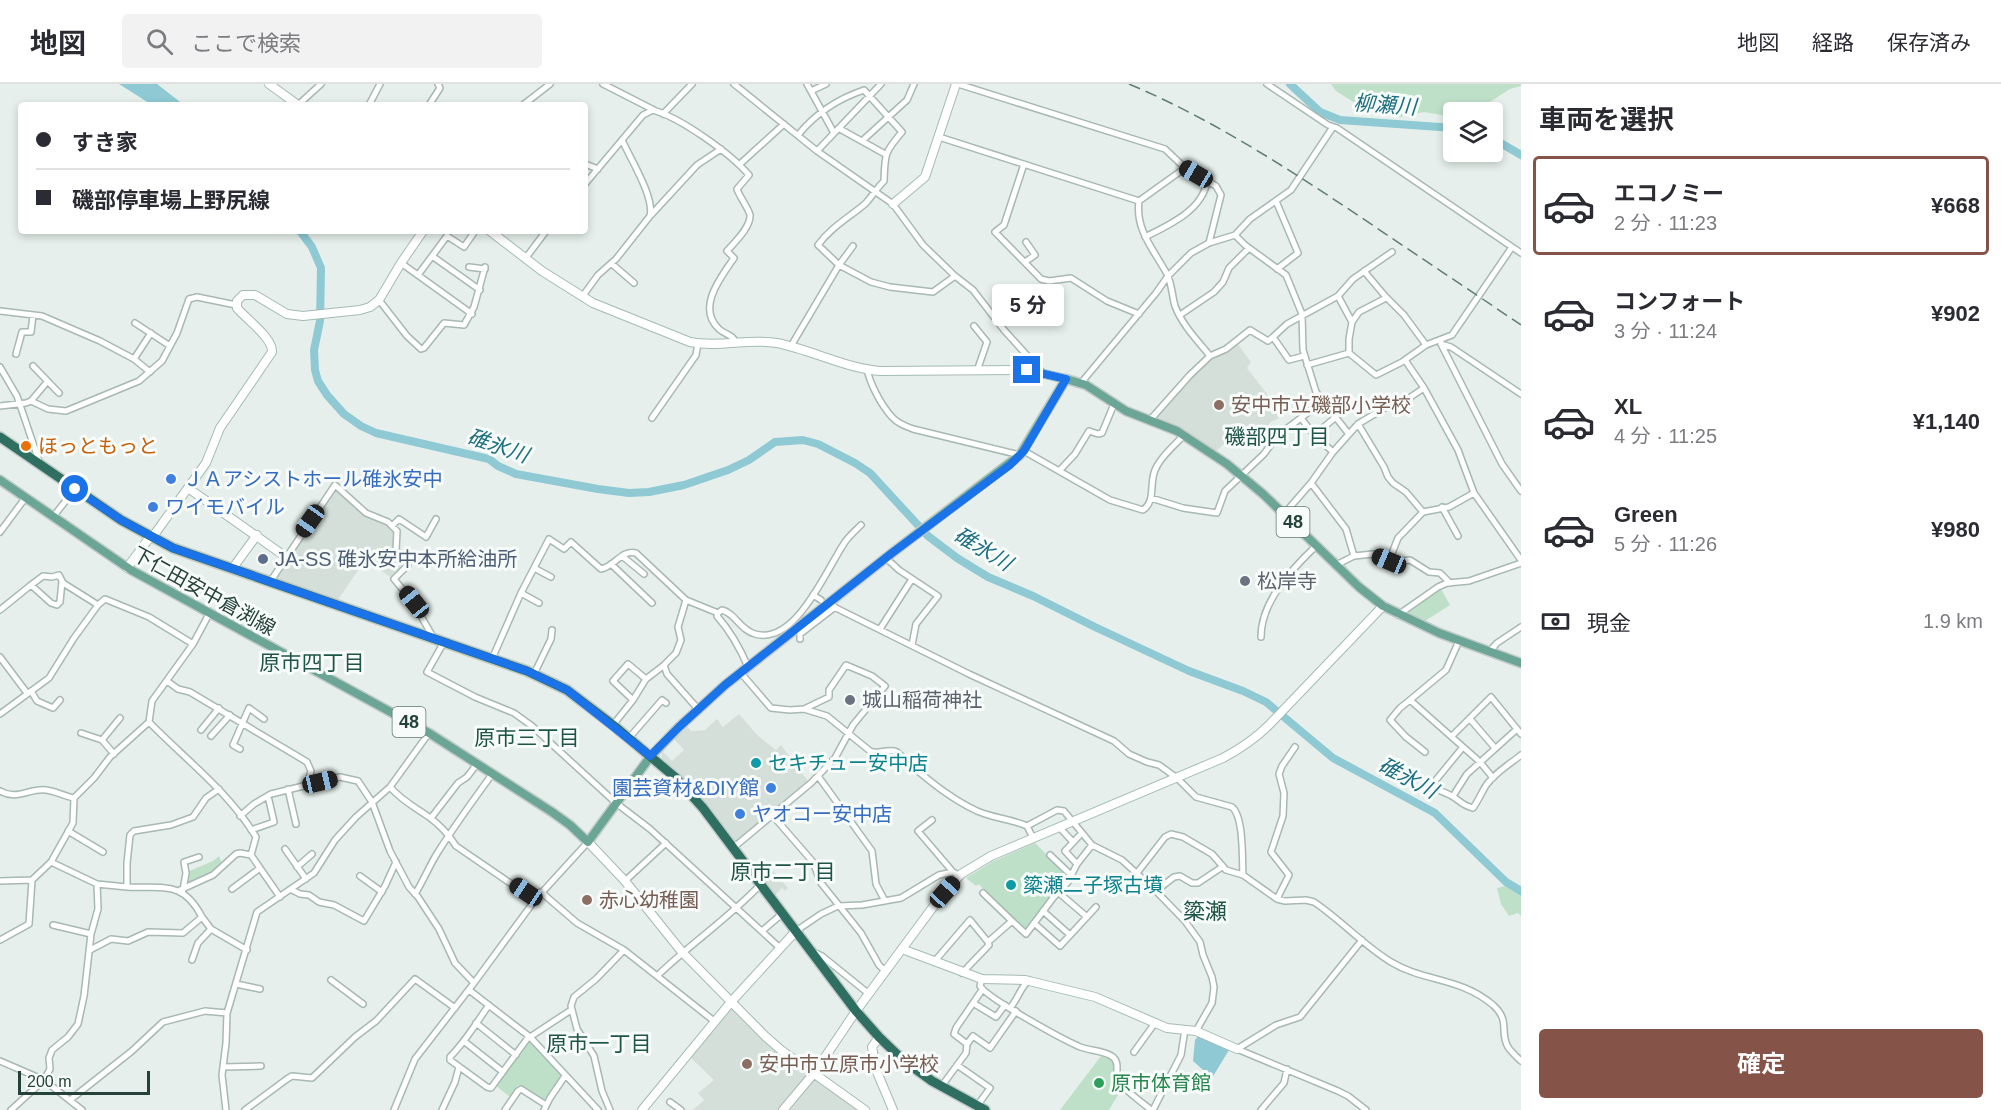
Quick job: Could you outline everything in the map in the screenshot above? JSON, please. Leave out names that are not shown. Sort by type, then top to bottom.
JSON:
[{"type":"highway","points":[[0,437],[121,520],[173,548],[534,674],[567,690],[629,738],[690,792],[856,1011],[879,1037],[903,1060],[941,1086],[981,1108]]},
{"type":"main road","name":"48","points":[[1066,379],[1081,383],[1114,404],[1184,435],[1242,476],[1369,596],[1383,606],[1398,615],[1459,641],[1518,662]]},
{"type":"main road","points":[[588,842],[650,756],[698,709],[889,555],[1022,453],[1066,379]]},
{"type":"main road","name":"下仁田安中倉渕線","points":[[0,480],[127,568],[429,733],[552,812],[588,842]]},
{"type":"street","points":[[269,84],[294,102]]},
{"type":"street","points":[[301,102],[321,84]]},
{"type":"street","points":[[371,102],[380,84]]},
{"type":"street","points":[[431,102],[440,88],[438,84]]},
{"type":"street","points":[[527,102],[550,84]]},
{"type":"street","points":[[603,84],[663,114],[721,149],[750,175],[737,189],[750,216],[744,232],[727,251],[734,258],[710,297],[710,317],[717,327],[733,337],[736,344]]},
{"type":"street","points":[[663,114],[692,84]]},
{"type":"street","points":[[734,84],[817,151],[893,204],[923,245],[973,290],[1004,330],[1043,373]]},
{"type":"street","points":[[807,84],[837,131],[885,154]]},
{"type":"street","points":[[811,91],[826,84]]},
{"type":"street","points":[[860,84],[902,132],[885,154],[884,181],[874,190],[867,202],[825,236],[819,245],[839,265],[871,282],[890,287],[933,292],[955,276]]},
{"type":"street","points":[[817,151],[881,84]]},
{"type":"street","points":[[862,141],[907,100],[914,84]]},
{"type":"street","points":[[893,204],[925,177],[957,84],[1165,149],[1185,168],[1216,186],[1221,195],[1209,243]]},
{"type":"street","points":[[1267,84],[1521,253]]},
{"type":"street","points":[[798,135],[822,110],[845,96],[864,90]]},
{"type":"street","points":[[588,181],[643,115],[656,111]]},
{"type":"street","points":[[740,164],[784,124]]},
{"type":"street","points":[[1081,383],[1168,276],[1191,253],[1209,243],[1236,235],[1250,219],[1291,190],[1333,127]]},
{"type":"street","points":[[939,137],[1139,201]]},
{"type":"street","points":[[622,140],[645,190],[652,209],[650,216]]},
{"type":"street","points":[[582,297],[598,275],[612,264],[650,216],[697,165],[721,149]]},
{"type":"street","points":[[1024,164],[1004,225],[995,232],[1041,279],[1049,281],[1071,278],[1107,301],[1138,314]]},
{"type":"street","points":[[588,165],[598,169]]},
{"type":"street","points":[[1185,168],[1139,201],[1137,214],[1145,237],[1168,276],[1175,306],[1210,356]]},
{"type":"street","points":[[1145,237],[1173,224],[1184,215],[1206,193],[1208,181]]},
{"type":"street","points":[[1276,201],[1298,253],[1277,269]]},
{"type":"street","points":[[236,305],[240,298],[249,294],[255,295],[287,314],[303,316],[370,307],[380,300],[421,234]]},
{"type":"street","points":[[418,275],[447,236],[464,247],[473,234]]},
{"type":"street","points":[[494,234],[525,259],[582,297],[609,311],[698,343],[759,342],[791,346],[867,369],[888,372],[1027,370],[1066,379]]},
{"type":"street","points":[[525,259],[544,234]]},
{"type":"street","points":[[1236,235],[1249,248],[1286,275],[1302,314],[1301,338],[1304,356],[1316,392],[1348,433]]},
{"type":"street","points":[[1025,262],[1035,255],[1026,242]]},
{"type":"street","points":[[791,346],[839,265],[853,246]]},
{"type":"street","points":[[1386,298],[1359,312],[1352,322],[1349,339],[1349,352],[1376,375],[1405,360],[1426,345],[1441,342],[1452,335],[1512,247]]},
{"type":"street","points":[[1180,315],[1214,292],[1223,282],[1229,268],[1249,248]]},
{"type":"street","points":[[1150,420],[1210,356],[1226,349],[1250,330],[1268,341],[1302,314],[1338,296],[1353,279],[1392,252]]},
{"type":"street","points":[[432,256],[480,291]]},
{"type":"street","points":[[401,263],[472,314]]},
{"type":"street","points":[[612,264],[634,283]]},
{"type":"street","points":[[380,300],[407,336],[421,349],[424,348],[444,323],[464,325],[472,314],[485,268],[469,267]]},
{"type":"street","points":[[1364,271],[1386,298],[1404,315],[1426,345]]},
{"type":"street","points":[[1338,296],[1352,322]]},
{"type":"street","points":[[31,401],[48,409],[66,411],[127,387],[150,372],[162,360],[177,333],[186,304],[193,297],[236,305]]},
{"type":"street","points":[[127,568],[206,464],[220,428],[272,352],[268,340],[239,311],[236,305]]},
{"type":"street","points":[[0,311],[42,316],[100,341],[150,372]]},
{"type":"street","points":[[16,354],[22,332],[31,332],[33,315]]},
{"type":"street","points":[[135,323],[170,346]]},
{"type":"street","points":[[974,326],[987,342],[977,371]]},
{"type":"street","points":[[134,360],[151,333]]},
{"type":"street","points":[[1273,337],[1289,360],[1304,356]]},
{"type":"street","points":[[1441,342],[1521,394]]},
{"type":"street","points":[[1441,342],[1502,464],[1521,491]]},
{"type":"street","points":[[652,418],[696,355],[698,343]]},
{"type":"street","points":[[1307,365],[1349,352]]},
{"type":"street","points":[[1398,615],[1438,587],[1469,581],[1521,562],[1474,493],[1458,450],[1424,388],[1405,360]]},
{"type":"street","points":[[0,366],[20,403],[40,465]]},
{"type":"street","points":[[33,366],[59,393]]},
{"type":"street","points":[[867,369],[871,381],[892,418],[901,424],[913,429],[1022,453],[1110,500],[1143,510],[1151,498],[1154,474],[1160,462],[1184,435]]},
{"type":"street","points":[[0,406],[31,401],[47,382]]},
{"type":"street","points":[[1284,514],[1311,483],[1348,433],[1358,424],[1388,406],[1400,404],[1424,388]]},
{"type":"street","points":[[1151,498],[1183,508],[1216,513],[1225,491],[1264,454],[1277,436],[1322,402]]},
{"type":"street","points":[[1059,471],[1075,454],[1089,431],[1102,433],[1114,404]]},
{"type":"street","points":[[1314,435],[1336,417]]},
{"type":"street","points":[[1301,418],[1314,435],[1333,452]]},
{"type":"street","points":[[1358,424],[1388,477],[1406,492],[1423,512]]},
{"type":"street","points":[[1311,483],[1346,529],[1354,556]]},
{"type":"street","points":[[270,582],[335,485],[366,513],[392,526],[397,534],[396,550],[408,565],[394,579],[414,602],[433,638]]},
{"type":"street","points":[[188,488],[286,556]]},
{"type":"street","points":[[53,517],[75,489]]},
{"type":"street","points":[[1389,561],[1398,538],[1423,512],[1449,507],[1474,493]]},
{"type":"street","points":[[0,532],[26,497]]},
{"type":"street","points":[[1442,507],[1458,536]]},
{"type":"street","points":[[392,526],[399,519],[426,537],[436,519]]},
{"type":"street","points":[[795,632],[804,611],[846,540],[861,525]]},
{"type":"street","points":[[232,568],[257,535]]},
{"type":"street","points":[[492,659],[521,593],[549,539],[564,549],[571,542],[601,569],[630,551],[636,553],[686,600],[717,613],[741,649],[745,670],[771,708],[804,709],[829,697],[829,690],[846,665],[872,676],[885,686],[853,725],[835,758],[818,776],[733,848]]},
{"type":"street","points":[[1261,637],[1261,626],[1266,611],[1285,580],[1317,546]]},
{"type":"street","points":[[1336,565],[1354,556],[1373,554],[1389,561],[1410,560],[1430,572],[1440,573],[1450,583]]},
{"type":"street","points":[[889,555],[899,570],[938,596],[916,624],[912,645]]},
{"type":"street","points":[[622,556],[644,574]]},
{"type":"street","points":[[611,564],[652,603]]},
{"type":"street","points":[[534,568],[551,577]]},
{"type":"street","points":[[0,610],[31,585],[43,576],[52,577],[59,574],[62,581],[60,602],[57,605],[51,603],[31,585]]},
{"type":"street","points":[[880,629],[912,579]]},
{"type":"street","points":[[62,581],[98,605]]},
{"type":"street","points":[[521,593],[540,603]]},
{"type":"street","points":[[813,595],[821,600]]},
{"type":"street","points":[[0,714],[49,678],[98,605],[105,599],[149,617],[193,644]]},
{"type":"street","points":[[613,725],[633,700],[646,678],[676,653],[681,640],[678,627],[686,600]]},
{"type":"street","points":[[642,1110],[714,1021],[796,931],[821,914],[838,906],[862,905],[901,898],[939,875],[957,874],[991,856],[1223,758],[1254,739],[1383,606]]},
{"type":"street","points":[[717,613],[722,610],[728,612],[743,628],[755,634],[767,636],[780,630],[800,634],[834,607],[1076,724],[1091,729],[1114,741],[1129,754],[1160,765],[1196,797],[1232,807],[1239,821],[1243,875]]},
{"type":"street","points":[[0,881],[32,880],[51,862],[73,823],[74,798],[114,754],[149,722],[152,701],[193,644],[209,614]]},
{"type":"street","points":[[1490,651],[1497,643],[1521,627]]},
{"type":"street","points":[[534,674],[551,639],[552,630]]},
{"type":"street","points":[[1425,752],[1390,720],[1400,708],[1446,670],[1459,641]]},
{"type":"street","points":[[444,642],[427,672],[475,697],[514,713],[532,726],[616,803],[666,843],[780,948]]},
{"type":"street","points":[[0,657],[37,701],[53,708],[60,700]]},
{"type":"street","points":[[1518,662],[1521,669]]},
{"type":"street","points":[[633,700],[613,681],[628,664],[646,678]]},
{"type":"street","points":[[664,665],[667,674],[698,709]]},
{"type":"street","points":[[167,681],[178,689],[190,692],[219,708],[307,762],[311,771],[307,785]]},
{"type":"street","points":[[1452,736],[1491,697],[1519,732],[1495,748],[1467,774],[1453,796]]},
{"type":"street","points":[[629,738],[662,700],[666,703]]},
{"type":"street","points":[[1410,700],[1480,762],[1493,778]]},
{"type":"street","points":[[201,730],[219,708]]},
{"type":"street","points":[[240,749],[233,745],[249,708],[264,719]]},
{"type":"street","points":[[804,709],[832,719],[873,753],[892,750],[897,752],[927,780],[968,806],[1027,826],[1033,838]]},
{"type":"street","points":[[211,736],[230,715]]},
{"type":"street","points":[[102,741],[120,718]]},
{"type":"street","points":[[1470,719],[1495,748]]},
{"type":"street","points":[[149,722],[219,789],[251,830],[255,837],[251,855]]},
{"type":"street","points":[[81,733],[102,741],[114,754]]},
{"type":"street","points":[[226,1110],[223,1067],[227,1013],[257,912],[314,873],[335,840],[390,787],[429,733]]},
{"type":"street","points":[[1277,899],[1289,875],[1270,852],[1283,816],[1284,793],[1279,774],[1295,747]]},
{"type":"street","points":[[1463,747],[1431,786],[1453,796],[1459,803],[1473,808],[1484,788],[1493,778],[1521,755]]},
{"type":"street","points":[[431,818],[458,783],[468,777],[477,764]]},
{"type":"street","points":[[415,894],[449,835],[492,773]]},
{"type":"street","points":[[818,776],[872,851],[876,884],[885,901]]},
{"type":"street","points":[[240,816],[268,796],[288,789],[340,777],[358,781],[372,802],[390,851],[409,887],[439,929],[455,963],[474,982]]},
{"type":"street","points":[[390,787],[401,800],[431,818],[449,835],[456,846],[535,900]]},
{"type":"street","points":[[127,887],[130,835],[134,831],[171,825],[193,818],[206,798],[219,789]]},
{"type":"street","points":[[288,789],[297,824]]},
{"type":"street","points":[[0,791],[15,796],[45,790],[74,798]]},
{"type":"street","points":[[251,830],[274,822],[268,796]]},
{"type":"street","points":[[1027,826],[1057,810],[1064,811],[1092,845],[1111,853],[1137,873],[1185,921],[1200,942],[1212,977],[1212,1004],[1196,1031]]},
{"type":"street","points":[[772,816],[813,862],[821,883],[861,933],[879,965],[885,971]]},
{"type":"street","points":[[932,820],[918,831],[957,874]]},
{"type":"street","points":[[1059,827],[1073,842]]},
{"type":"street","points":[[68,831],[103,852]]},
{"type":"street","points":[[1137,873],[1165,837],[1171,834],[1183,837],[1212,854],[1226,870],[1243,875],[1277,899],[1314,902],[1392,962],[1461,985],[1479,995],[1501,1014],[1505,1023],[1506,1041],[1521,1061]]},
{"type":"street","points":[[1077,864],[1065,851],[1079,836]]},
{"type":"street","points":[[394,1110],[415,1059],[541,892],[588,842],[625,881],[682,952],[731,1002],[781,1050],[815,1072],[865,1110]]},
{"type":"street","points":[[625,881],[666,843]]},
{"type":"street","points":[[983,893],[1026,934],[1092,845]]},
{"type":"street","points":[[285,849],[306,879]]},
{"type":"street","points":[[51,862],[97,884],[182,890],[213,875],[240,853],[251,855],[280,897]]},
{"type":"street","points":[[297,867],[312,854]]},
{"type":"street","points":[[1050,855],[1071,875]]},
{"type":"street","points":[[182,890],[186,873],[184,862],[199,857]]},
{"type":"street","points":[[292,890],[309,895],[319,902],[334,905],[364,921],[382,892],[396,862]]},
{"type":"street","points":[[1156,891],[1174,877],[1180,876],[1192,883],[1198,882],[1222,867]]},
{"type":"street","points":[[232,889],[260,868]]},
{"type":"street","points":[[783,1110],[815,1072],[856,1011],[957,874]]},
{"type":"street","points":[[360,876],[382,892]]},
{"type":"street","points":[[0,940],[29,924],[32,880]]},
{"type":"street","points":[[11,1110],[44,1080],[50,1069],[49,1058],[52,1050],[68,1037],[78,1024],[84,996],[91,934],[98,909],[97,884]]},
{"type":"street","points":[[657,976],[761,884]]},
{"type":"street","points":[[182,890],[191,897],[211,929],[247,950]]},
{"type":"street","points":[[541,892],[577,923],[624,950],[714,1021]]},
{"type":"street","points":[[1058,892],[1087,917]]},
{"type":"street","points":[[1034,923],[1060,946],[1095,907]]},
{"type":"street","points":[[1043,911],[1070,935]]},
{"type":"street","points":[[762,931],[783,913]]},
{"type":"street","points":[[90,950],[111,939],[128,941],[148,932],[183,933],[202,917]]},
{"type":"street","points":[[934,962],[970,920],[988,942]]},
{"type":"street","points":[[962,973],[989,945],[988,942],[1012,921]]},
{"type":"street","points":[[53,925],[91,934]]},
{"type":"street","points":[[192,960],[198,943],[211,929]]},
{"type":"street","points":[[1237,1049],[1276,1025],[1300,1017],[1362,940]]},
{"type":"street","points":[[902,949],[982,979],[1029,980],[1095,997],[1167,1028],[1196,1031],[1348,1096],[1365,1110]]},
{"type":"street","points":[[610,1110],[602,1091],[594,1056],[577,1029],[571,1010],[574,997],[596,979],[624,950]]},
{"type":"street","points":[[814,955],[816,953],[822,956],[869,994]]},
{"type":"street","points":[[245,1110],[292,1076],[312,1078],[355,1037],[376,1021],[415,979],[455,1008]]},
{"type":"street","points":[[982,979],[980,986],[982,990],[1010,1008],[1078,1047],[1111,1055],[1118,1066],[1117,1078],[1121,1084],[1152,1110],[1181,1055],[1185,1029]]},
{"type":"street","points":[[331,980],[363,1004]]},
{"type":"street","points":[[941,1086],[966,1053],[967,1044],[973,1036],[990,1048],[1010,1008],[1020,995],[1022,987],[1029,980]]},
{"type":"street","points":[[236,984],[260,990]]},
{"type":"street","points":[[469,990],[530,1037],[598,1110]]},
{"type":"street","points":[[967,1044],[954,1034],[982,990]]},
{"type":"street","points":[[973,1003],[996,1017],[1010,1008]]},
{"type":"street","points":[[489,1005],[465,1042],[450,1057],[450,1060],[491,1088],[530,1037],[571,1010]]},
{"type":"street","points":[[70,1100],[132,1052],[163,1022],[205,1011],[227,1013]]},
{"type":"street","points":[[476,1023],[516,1055]]},
{"type":"street","points":[[1134,1052],[1155,1023]]},
{"type":"street","points":[[879,1037],[872,1047],[877,1072],[893,1110]]},
{"type":"street","points":[[465,1042],[503,1072]]},
{"type":"street","points":[[0,1061],[44,1080],[82,1110]]},
{"type":"street","points":[[957,1065],[990,1088],[981,1108]]},
{"type":"street","points":[[223,1067],[261,1066]]},
{"type":"street","points":[[442,1110],[459,1067]]},
{"type":"street","points":[[1261,1110],[1284,1083],[1287,1070]]},
{"type":"street","points":[[505,1110],[521,1089],[545,1108],[565,1076]]},
{"type":"street","points":[[670,1102],[681,1110]]},
{"type":"shaded area","name":"安中市立磯部小学校","points":[[1237,343],[1251,362],[1247,368],[1267,394],[1279,418],[1271,422],[1259,435],[1250,435],[1242,428],[1215,452],[1184,431],[1154,418],[1191,376],[1209,360],[1228,351]]},
{"type":"shaded area","points":[[336,488],[366,514],[386,522],[395,531],[395,551],[406,565],[392,578],[365,560],[337,601],[276,580],[275,576]]},
{"type":"shaded area","points":[[739,714],[757,735],[776,750],[781,745],[808,781],[735,843],[692,786],[662,758],[661,750],[672,761],[684,750],[673,738],[686,725],[691,731],[705,730],[717,719],[723,727]]},
{"type":"shaded area","points":[[773,871],[788,888],[785,891],[782,888],[774,896],[762,880]]},
{"type":"shaded area","name":"安中市立原市小学校","points":[[732,1006],[807,1070],[807,1076],[780,1110],[693,1110],[704,1100],[698,1093],[714,1080],[691,1058],[690,1054]]},
{"type":"shaded area","points":[[815,1078],[860,1110],[786,1110]]},
{"type":"green space","points":[[1331,84],[1521,84],[1490,102],[1443,102],[1443,115],[1424,112],[1400,117],[1358,105],[1336,91]]},
{"type":"green space","points":[[1441,589],[1450,605],[1425,621],[1406,612]]},
{"type":"green space","points":[[1035,843],[1068,876],[1067,881],[1027,931],[983,891],[979,884],[976,886],[966,878],[992,862]]},
{"type":"green space","points":[[219,856],[222,864],[212,873],[186,887],[187,872]]},
{"type":"green space","points":[[1505,886],[1521,894],[1521,916],[1518,913],[1509,916],[1501,904],[1497,888]]},
{"type":"green space","points":[[532,1042],[560,1074],[545,1099],[521,1085],[518,1085],[510,1097],[496,1086],[520,1051]]},
{"type":"green space","name":"原市体育館","points":[[1101,1056],[1113,1062],[1115,1080],[1122,1088],[1109,1110],[1060,1110]]},
{"type":"water","points":[[119,84],[157,84],[180,102],[147,102]]},
{"type":"water","points":[[1199,1035],[1229,1050],[1212,1078],[1193,1061],[1195,1040]]},
{"type":"waterway","name":"柳瀬川","points":[[1290,84],[1320,112],[1340,120],[1443,127]]},
{"type":"waterway","name":"柳瀬川","points":[[1503,144],[1521,155]]},
{"type":"waterway","name":"碓氷川","points":[[302,234],[312,247],[321,268],[320,321],[314,350],[318,381],[344,414],[361,426],[376,433],[489,459],[516,474],[629,493],[649,492],[684,485],[728,470],[749,460],[775,442],[803,440],[818,444],[870,473],[928,536],[957,558],[988,577],[1033,596],[1189,671],[1266,702],[1333,758],[1435,813],[1506,882],[1521,891]]},
{"type":"railway","points":[[1129,84],[1190,113],[1277,163],[1521,325]]},
{"type":"place","name":"安中市立磯部小学校","points":[[1219,405]]},
{"type":"place","name":"ほっともっと","points":[[26,446]]},
{"type":"place","name":"ＪＡアシストホール碓氷安中","points":[[171,479]]},
{"type":"place","name":"ワイモバイル","points":[[153,507]]},
{"type":"place","name":"JA-SS 碓氷安中本所給油所","points":[[263,559]]},
{"type":"place","name":"松岸寺","points":[[1245,581]]},
{"type":"place","name":"城山稲荷神社","points":[[850,700]]},
{"type":"place","name":"セキチュー安中店","points":[[756,763]]},
{"type":"place","name":"園芸資材&DIY館","points":[[771,788]]},
{"type":"place","name":"ヤオコー安中店","points":[[740,814]]},
{"type":"place","name":"簗瀬二子塚古墳","points":[[1011,885]]},
{"type":"place","name":"赤心幼稚園","points":[[587,900]]},
{"type":"place","name":"安中市立原市小学校","points":[[747,1064]]},
{"type":"place","name":"原市体育館","points":[[1099,1083]]},
{"type":"district","name":"磯部四丁目","points":[[1277,437]]},
{"type":"district","name":"原市四丁目","points":[[312,663]]},
{"type":"district","name":"原市三丁目","points":[[527,738]]},
{"type":"district","name":"原市二丁目","points":[[783,872]]},
{"type":"district","name":"簗瀬","points":[[1205,911]]},
{"type":"district","name":"原市一丁目","points":[[599,1044]]},
{"type":"route","points":[[75,489],[121,520],[173,548],[527,671],[567,690],[650,756],[725,685],[892,553],[1010,465],[1024,451],[1066,379],[1027,370]]}]
